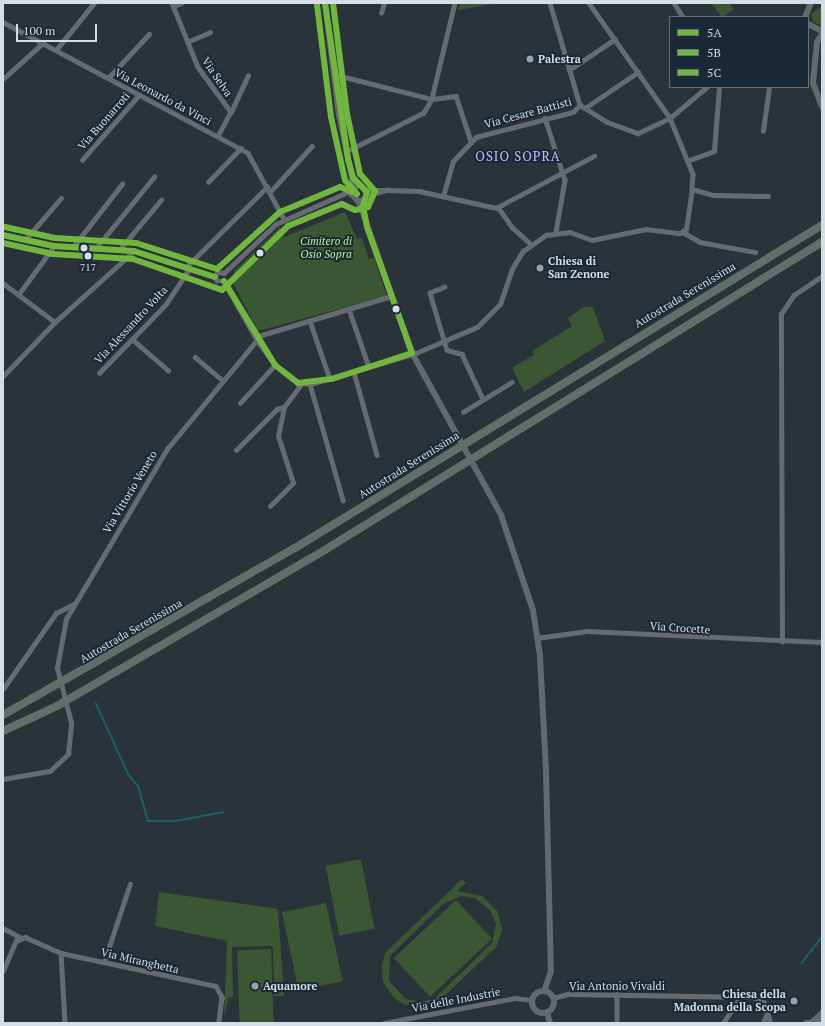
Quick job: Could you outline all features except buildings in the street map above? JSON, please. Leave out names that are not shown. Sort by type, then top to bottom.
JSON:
[{"type":"highway","name":"Autostrada Serenissima","points":[[3,715],[294,548],[822,225]]},
{"type":"highway","points":[[3,731],[57,706],[320,553],[822,242]]},
{"type":"main road","points":[[810,1022],[822,1013]]},
{"type":"main road","points":[[810,1022],[822,1023]]},
{"type":"street","points":[[56,50],[94,3]]},
{"type":"street","points":[[173,4],[181,3]]},
{"type":"street","points":[[325,3],[333,74],[346,152],[353,178],[353,190]]},
{"type":"street","points":[[381,13],[384,3]]},
{"type":"street","points":[[346,152],[424,113],[432,98],[455,3]]},
{"type":"street","points":[[550,3],[569,70],[582,106],[607,122],[638,133],[670,118],[706,88]]},
{"type":"street","points":[[589,3],[670,118],[693,174],[692,189],[683,232]]},
{"type":"street","points":[[674,3],[682,16]]},
{"type":"street","points":[[805,16],[806,6],[811,3]]},
{"type":"street","name":"Via Selva","points":[[173,4],[198,67],[231,112],[218,136]]},
{"type":"street","name":"Via Leonardo da Vinci","points":[[3,22],[241,148],[253,158],[284,220]]},
{"type":"street","points":[[809,25],[814,30],[818,42]]},
{"type":"street","points":[[814,30],[822,32],[818,42],[813,83],[822,106]]},
{"type":"street","points":[[187,42],[210,32]]},
{"type":"street","points":[[108,78],[150,34]]},
{"type":"street","points":[[569,70],[615,39]]},
{"type":"street","points":[[3,79],[43,43]]},
{"type":"street","name":"Via Cesare Battisti","points":[[443,196],[453,161],[471,141],[481,135],[573,112],[638,72]]},
{"type":"street","points":[[333,74],[432,98],[456,96],[471,141]]},
{"type":"street","points":[[231,112],[248,76]]},
{"type":"street","points":[[687,160],[714,151],[719,88]]},
{"type":"street","points":[[763,131],[769,88]]},
{"type":"street","name":"Via Buonarroti","points":[[82,160],[139,95]]},
{"type":"street","points":[[546,118],[563,171],[565,185],[556,232]]},
{"type":"street","points":[[270,192],[312,146]]},
{"type":"street","points":[[208,182],[241,148]]},
{"type":"street","points":[[353,190],[364,197],[388,190],[443,196],[472,205],[498,207],[563,171],[594,156]]},
{"type":"street","points":[[96,248],[154,176]]},
{"type":"street","points":[[73,247],[122,184]]},
{"type":"street","name":"Via Alessandro Volta","points":[[99,372],[166,304],[187,268],[267,187]]},
{"type":"street","points":[[692,189],[712,195],[768,196]]},
{"type":"street","points":[[353,190],[284,220],[224,273],[224,281],[256,338],[275,364],[302,383],[310,384],[330,379],[445,343],[490,316],[507,290],[515,264],[531,244],[556,232],[570,232],[586,239],[646,229],[683,232],[692,240],[756,252]]},
{"type":"street","points":[[353,190],[364,197]]},
{"type":"street","points":[[364,197],[363,212],[412,353],[454,433],[476,468],[512,542],[529,596],[537,638],[546,771],[551,971],[544,990],[532,1000],[534,1009],[547,1012]]},
{"type":"street","points":[[25,240],[61,198]]},
{"type":"street","points":[[120,249],[161,200]]},
{"type":"street","points":[[498,207],[512,227],[531,244]]},
{"type":"street","points":[[3,235],[54,246],[134,251],[215,276],[217,281],[224,281]]},
{"type":"street","points":[[18,295],[54,246]]},
{"type":"street","points":[[3,376],[55,322],[134,251]]},
{"type":"street","points":[[215,276],[217,272],[224,273]]},
{"type":"street","points":[[782,642],[781,314],[794,295],[822,276]]},
{"type":"street","points":[[3,283],[55,322]]},
{"type":"street","points":[[445,287],[430,293],[445,343],[449,352],[462,354],[483,399]]},
{"type":"street","points":[[256,338],[392,296]]},
{"type":"street","points":[[349,309],[369,367]]},
{"type":"street","points":[[310,321],[330,379]]},
{"type":"street","name":"Via Vittorio Veneto","points":[[3,779],[50,771],[63,762],[72,733],[58,673],[59,638],[74,604],[167,449],[221,379],[256,338]]},
{"type":"street","points":[[132,339],[168,370]]},
{"type":"street","points":[[195,356],[221,379]]},
{"type":"street","points":[[240,403],[275,364]]},
{"type":"street","points":[[354,372],[377,455]]},
{"type":"street","points":[[463,412],[512,382]]},
{"type":"street","points":[[270,506],[293,483],[278,436],[284,407],[302,383]]},
{"type":"street","points":[[310,384],[343,500]]},
{"type":"street","points":[[236,450],[277,409],[284,407]]},
{"type":"street","points":[[3,689],[56,613],[74,604]]},
{"type":"street","name":"Via Crocette","points":[[537,638],[587,631],[782,642],[822,642]]},
{"type":"street","points":[[104,962],[130,884]]},
{"type":"street","name":"Via Miranghetta","points":[[3,928],[61,953],[216,986],[222,998],[219,1023]]},
{"type":"street","points":[[3,971],[22,937]]},
{"type":"street","points":[[61,953],[65,1023]]},
{"type":"street","points":[[544,990],[553,998],[553,1005],[547,1012]]},
{"type":"street","name":"Via Antonio Vivaldi","points":[[553,998],[568,994],[741,996],[759,998],[771,1023]]},
{"type":"street","points":[[617,994],[617,1023]]},
{"type":"street","points":[[723,1023],[741,996]]},
{"type":"street","name":"Via delle Industrie","points":[[384,1023],[515,998],[532,1000]]},
{"type":"street","points":[[547,1012],[550,1023]]},
{"type":"street","points":[[763,1023],[767,1013]]},
{"type":"green space","points":[[460,3],[498,3],[458,10]]},
{"type":"green space","points":[[711,3],[729,3],[734,9],[721,16]]},
{"type":"green space","points":[[822,6],[821,26],[813,21],[811,14]]},
{"type":"green space","name":"Cimitero di Osio Sopra","points":[[345,212],[357,239],[362,238],[369,259],[374,258],[387,296],[258,331],[232,281],[234,271],[280,227],[284,237]]},
{"type":"green space","points":[[584,307],[593,307],[605,341],[524,392],[512,368],[534,355],[532,351],[572,326],[568,318]]},
{"type":"green space","points":[[361,859],[375,929],[339,936],[326,866]]},
{"type":"green space","points":[[462,879],[466,883],[457,891],[482,896],[498,912],[502,929],[497,946],[438,1002],[421,1007],[403,1004],[393,997],[383,982],[382,965],[385,953]],"holes":[[[461,896],[475,898],[490,910],[496,924],[492,943],[435,998],[421,1002],[406,999],[389,981],[390,956],[443,904]]]},
{"type":"green space","points":[[159,892],[278,909],[284,996],[274,996],[273,946],[232,947],[233,997],[228,998],[224,1018],[227,941],[155,926]]},
{"type":"green space","points":[[456,900],[492,939],[430,997],[394,958]]},
{"type":"green space","points":[[326,903],[343,981],[299,991],[282,912]]},
{"type":"green space","name":"Aquamore","points":[[271,949],[274,1022],[240,1023],[237,950]]},
{"type":"waterway","points":[[96,703],[129,775],[139,787],[148,821],[176,821],[223,812]]},
{"type":"waterway","points":[[801,964],[822,937]]},
{"type":"transit line","name":"5A","points":[[325,3],[348,159],[353,178],[367,192],[363,206],[367,227],[412,353]]},
{"type":"transit line","name":"5B","points":[[3,243],[53,254],[133,259],[222,290],[288,226],[342,204],[355,210],[368,207],[375,191],[360,174],[347,114],[333,3]]},
{"type":"transit line","name":"5C","points":[[5,227],[55,238],[136,243],[217,269],[280,212],[340,187],[357,194],[345,180],[331,117],[317,4]]},
{"type":"transit line","name":"5A","points":[[3,235],[54,246],[134,251],[215,277]]},
{"type":"transit line","name":"5A","points":[[224,281],[275,365],[298,383],[332,379],[412,353]]},
{"type":"place","name":"Palestra","points":[[530,59]]},
{"type":"place","name":"717","points":[[88,256]]},
{"type":"place","name":"Chiesa di San Zenone","points":[[540,268]]},
{"type":"place","name":"Aquamore","points":[[255,986]]},
{"type":"place","name":"Chiesa della Madonna della Scopa","points":[[794,1001]]},
{"type":"district","name":"OSIO SOPRA","points":[[518,156]]}]
